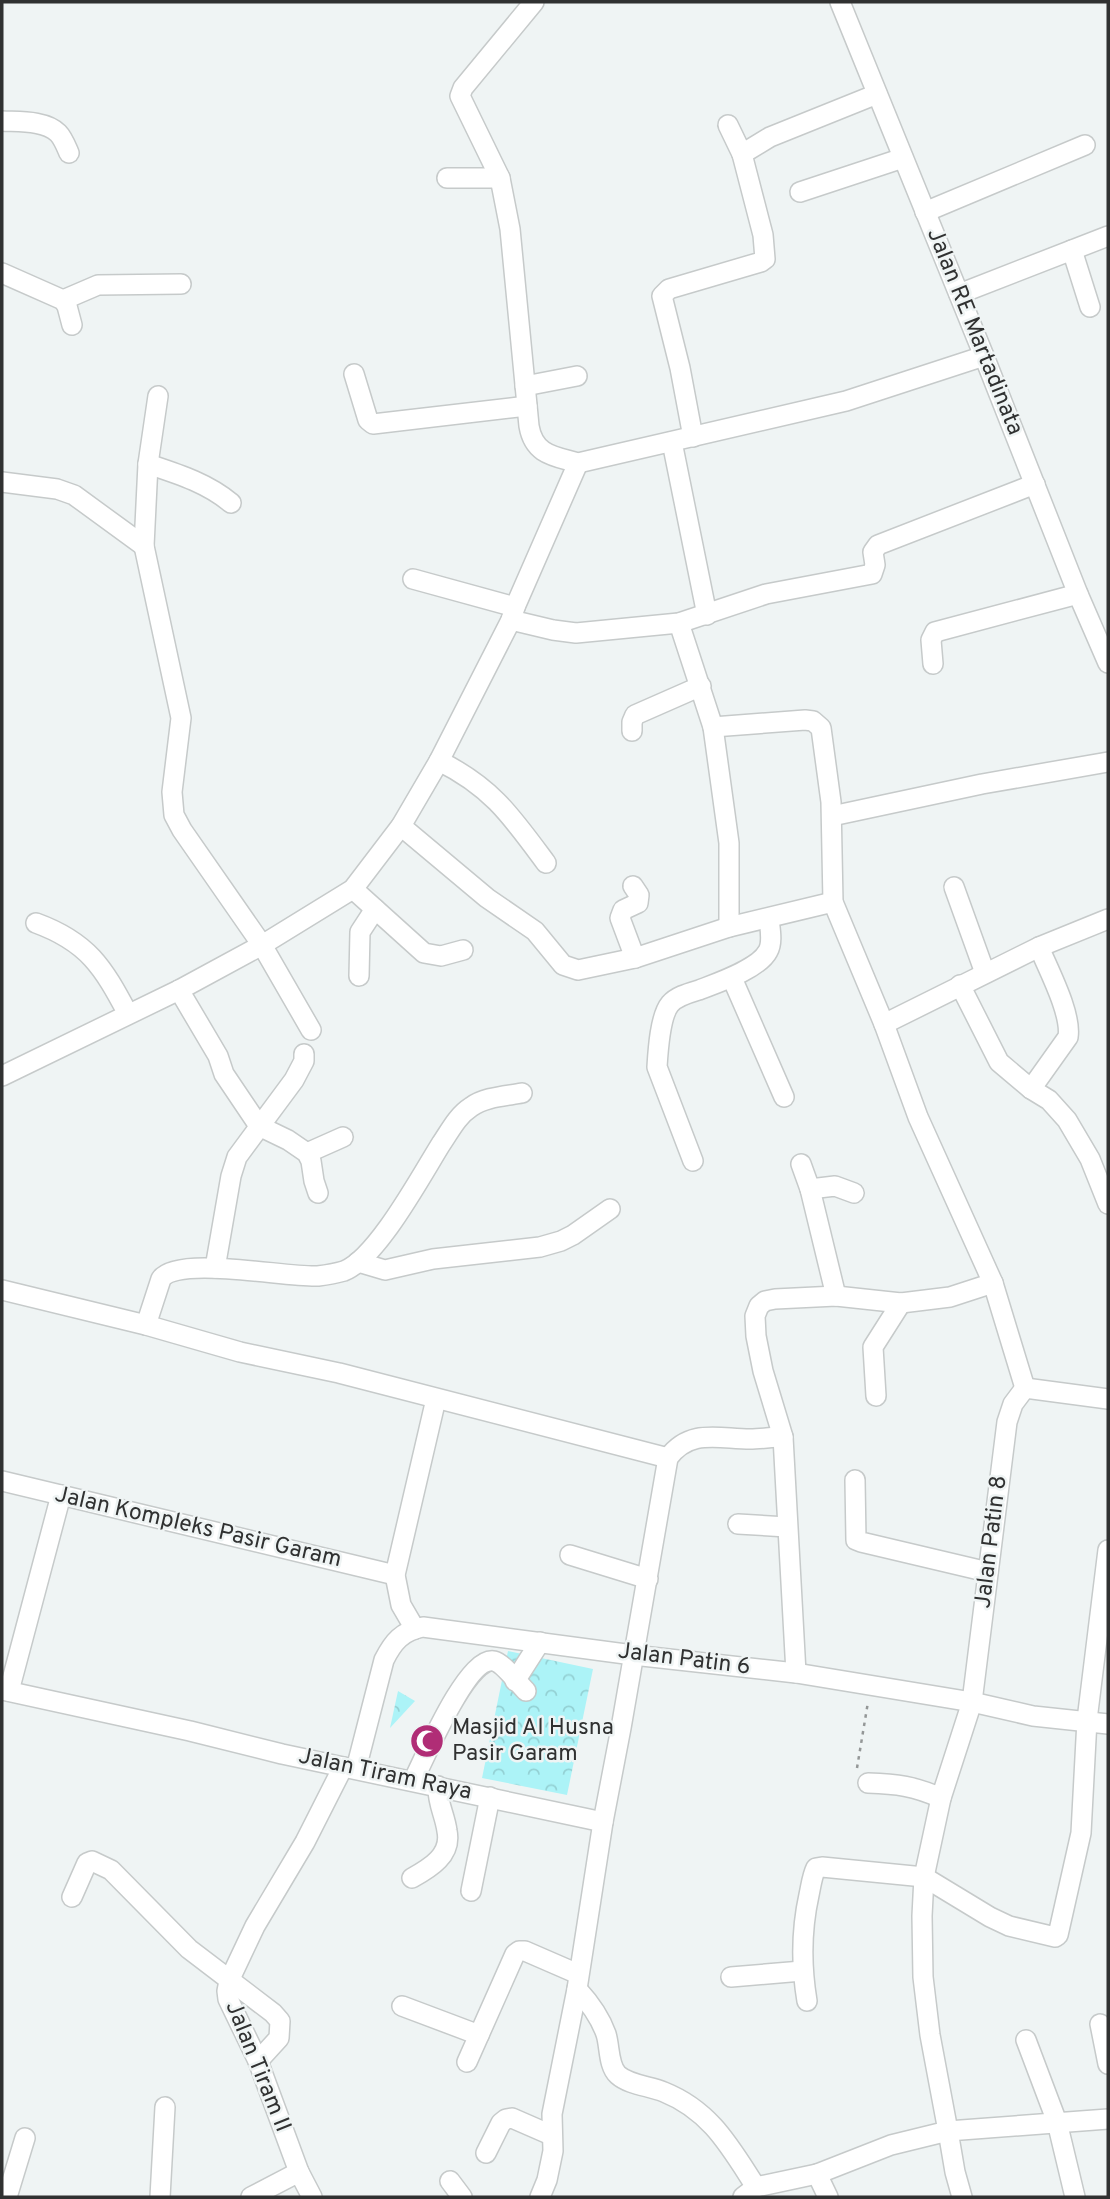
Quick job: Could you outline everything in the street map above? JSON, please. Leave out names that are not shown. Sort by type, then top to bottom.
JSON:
[{"type":"street","points":[[534,2],[461,92],[461,100],[500,178],[510,229],[530,435],[538,448],[545,453],[578,463],[846,401],[984,356]]},
{"type":"street","name":"Jalan RE Martadinata","points":[[840,2],[1108,663]]},
{"type":"street","points":[[742,154],[770,137],[877,94]]},
{"type":"street","points":[[2,121],[30,122],[51,128],[57,132],[69,153]]},
{"type":"street","points":[[693,437],[680,368],[662,296],[668,289],[765,259],[763,234],[742,154],[728,125]]},
{"type":"street","points":[[925,212],[1085,145]]},
{"type":"street","points":[[800,192],[903,158]]},
{"type":"street","points":[[447,178],[500,178]]},
{"type":"street","points":[[959,294],[1108,236]]},
{"type":"street","points":[[1072,250],[1090,307]]},
{"type":"street","points":[[2,273],[63,300],[72,325]]},
{"type":"street","points":[[63,300],[98,285],[181,284]]},
{"type":"street","points":[[354,374],[368,420],[373,424],[526,396],[577,376]]},
{"type":"street","points":[[158,396],[148,464],[144,547],[181,718],[172,792],[174,815],[262,945],[312,1030]]},
{"type":"street","points":[[672,442],[708,615]]},
{"type":"street","points":[[2,1076],[178,990],[262,945],[353,889],[401,826],[439,761],[513,613],[578,463]]},
{"type":"street","points":[[148,464],[201,483],[231,503]]},
{"type":"street","points":[[2,481],[57,489],[74,495],[144,547]]},
{"type":"street","points":[[413,579],[513,613],[553,630],[576,633],[679,623],[766,594],[872,574],[875,565],[873,552],[878,545],[1035,484]]},
{"type":"street","points":[[933,664],[931,639],[935,632],[1078,593]]},
{"type":"street","points":[[679,623],[713,727],[729,843],[729,927]]},
{"type":"street","points":[[632,731],[635,715],[701,686]]},
{"type":"street","points":[[713,727],[805,720],[817,723],[821,728],[832,816],[833,902],[884,1024],[918,1117],[993,1283],[1025,1388],[1108,1399]]},
{"type":"street","points":[[439,761],[480,785],[503,806],[546,863]]},
{"type":"street","points":[[832,816],[982,784],[1108,762]]},
{"type":"street","points":[[401,826],[487,898],[535,932],[563,965],[578,970],[635,958],[729,927],[833,902]]},
{"type":"street","points":[[633,886],[639,895],[638,903],[624,910],[620,918],[635,958]]},
{"type":"street","points":[[954,887],[985,974]]},
{"type":"street","points":[[353,889],[424,953],[440,956],[463,950]]},
{"type":"street","points":[[359,976],[360,932],[375,909]]},
{"type":"street","points":[[694,1161],[657,1067],[664,1015],[669,1005],[679,997],[732,978],[762,958],[771,943],[769,919]]},
{"type":"street","points":[[884,1024],[1039,947],[1108,919]]},
{"type":"street","points":[[36,923],[61,932],[85,949],[109,978],[128,1014]]},
{"type":"street","points":[[1031,1089],[1069,1032],[1057,989],[1039,947]]},
{"type":"street","points":[[732,978],[784,1097]]},
{"type":"street","points":[[960,985],[999,1062],[1031,1089],[1049,1100],[1067,1120],[1090,1159],[1108,1204]]},
{"type":"street","points":[[178,990],[218,1056],[224,1074],[259,1126],[307,1153],[318,1193]]},
{"type":"street","points":[[215,1268],[231,1176],[237,1157],[294,1080],[304,1061],[304,1054]]},
{"type":"street","points":[[146,1325],[163,1275],[177,1270],[215,1268],[318,1276],[344,1270],[358,1262],[384,1232],[458,1118],[478,1102],[522,1093]]},
{"type":"street","points":[[307,1153],[343,1137]]},
{"type":"street","points":[[800,1164],[810,1189],[836,1296]]},
{"type":"street","points":[[810,1189],[835,1186],[854,1193]]},
{"type":"street","points":[[358,1262],[385,1270],[433,1259],[540,1247],[573,1235],[610,1209]]},
{"type":"street","points":[[796,1673],[783,1437],[762,1371],[755,1316],[759,1306],[765,1301],[836,1296],[901,1303],[950,1297],[993,1283]]},
{"type":"street","points":[[2,1290],[668,1458]]},
{"type":"street","points":[[876,1395],[873,1347],[901,1303]]},
{"type":"street","name":"Jalan Patin 8","points":[[962,2197],[930,2035],[923,1977],[922,1916],[925,1877],[941,1798],[972,1702],[1007,1422],[1013,1404],[1025,1388]]},
{"type":"street","points":[[391,1645],[402,1635],[415,1629],[401,1605],[395,1575],[436,1399]]},
{"type":"street","points":[[540,2197],[547,2180],[553,2151],[552,2114],[578,1981],[603,1822],[668,1458],[680,1444],[692,1439],[711,1436],[750,1439],[783,1437]]},
{"type":"street","points":[[855,1479],[856,1540],[988,1573]]},
{"type":"street","name":"Jalan Kompleks Pasir Garam","points":[[2,1481],[395,1575]]},
{"type":"street","points":[[5,1691],[61,1495]]},
{"type":"street","points":[[738,1524],[787,1527]]},
{"type":"street","points":[[807,2001],[802,1971],[802,1947],[807,1905],[816,1868],[925,1877],[1009,1927],[1055,1937],[1058,1935],[1081,1833],[1087,1720],[1108,1550]]},
{"type":"street","points":[[570,1555],[648,1579]]},
{"type":"street","points":[[349,1768],[391,1645],[401,1605]]},
{"type":"street","name":"Jalan Patin 6","points":[[415,1629],[440,1629],[633,1655],[796,1673],[972,1702],[1033,1716],[1108,1724]]},
{"type":"street","points":[[413,1781],[458,1691],[483,1663],[498,1662],[521,1686],[540,1642]]},
{"type":"street","name":"Jalan Tiram Raya","points":[[5,1691],[603,1822]]},
{"type":"street","name":"Jalan Tiram II","points":[[312,2197],[299,2172],[258,2061],[228,1999],[227,1991],[229,1981],[255,1926],[349,1768]]},
{"type":"street","points":[[868,1783],[914,1787],[941,1798]]},
{"type":"street","points":[[412,1878],[434,1866],[445,1849],[448,1832],[437,1799],[438,1786]]},
{"type":"street","points":[[471,1891],[491,1797]]},
{"type":"street","points":[[72,1897],[87,1863],[100,1863],[111,1870],[188,1949],[273,2013],[279,2021],[279,2038],[258,2061]]},
{"type":"street","points":[[467,2062],[511,1961],[519,1951],[525,1951],[578,1981],[606,2034],[612,2065],[617,2074],[626,2080],[665,2092],[691,2106],[719,2131],[750,2192],[817,2174],[891,2146],[948,2131],[1108,2119]]},
{"type":"street","points":[[731,1976],[802,1971]]},
{"type":"street","points":[[402,2006],[479,2035]]},
{"type":"street","points":[[1100,2024],[1108,2064]]},
{"type":"street","points":[[1026,2040],[1056,2122],[1075,2197]]},
{"type":"street","points":[[160,2197],[165,2107]]},
{"type":"street","points":[[486,2153],[501,2123],[506,2119],[512,2118],[551,2135]]},
{"type":"street","points":[[7,2197],[25,2138]]},
{"type":"street","points":[[250,2197],[299,2172]]},
{"type":"street","points":[[817,2174],[828,2197]]},
{"type":"street","points":[[450,2181],[462,2197]]},
{"type":"path","points":[[868,1783],[859,1782],[855,1775],[871,1685]]},
{"type":"green space","points":[[508,1651],[593,1669],[567,1795],[482,1778]]},
{"type":"green space","points":[[398,1691],[415,1701],[390,1728]]},
{"type":"place","name":"Masjid Al Husna Pasir Garam","points":[[427,1741]]}]
